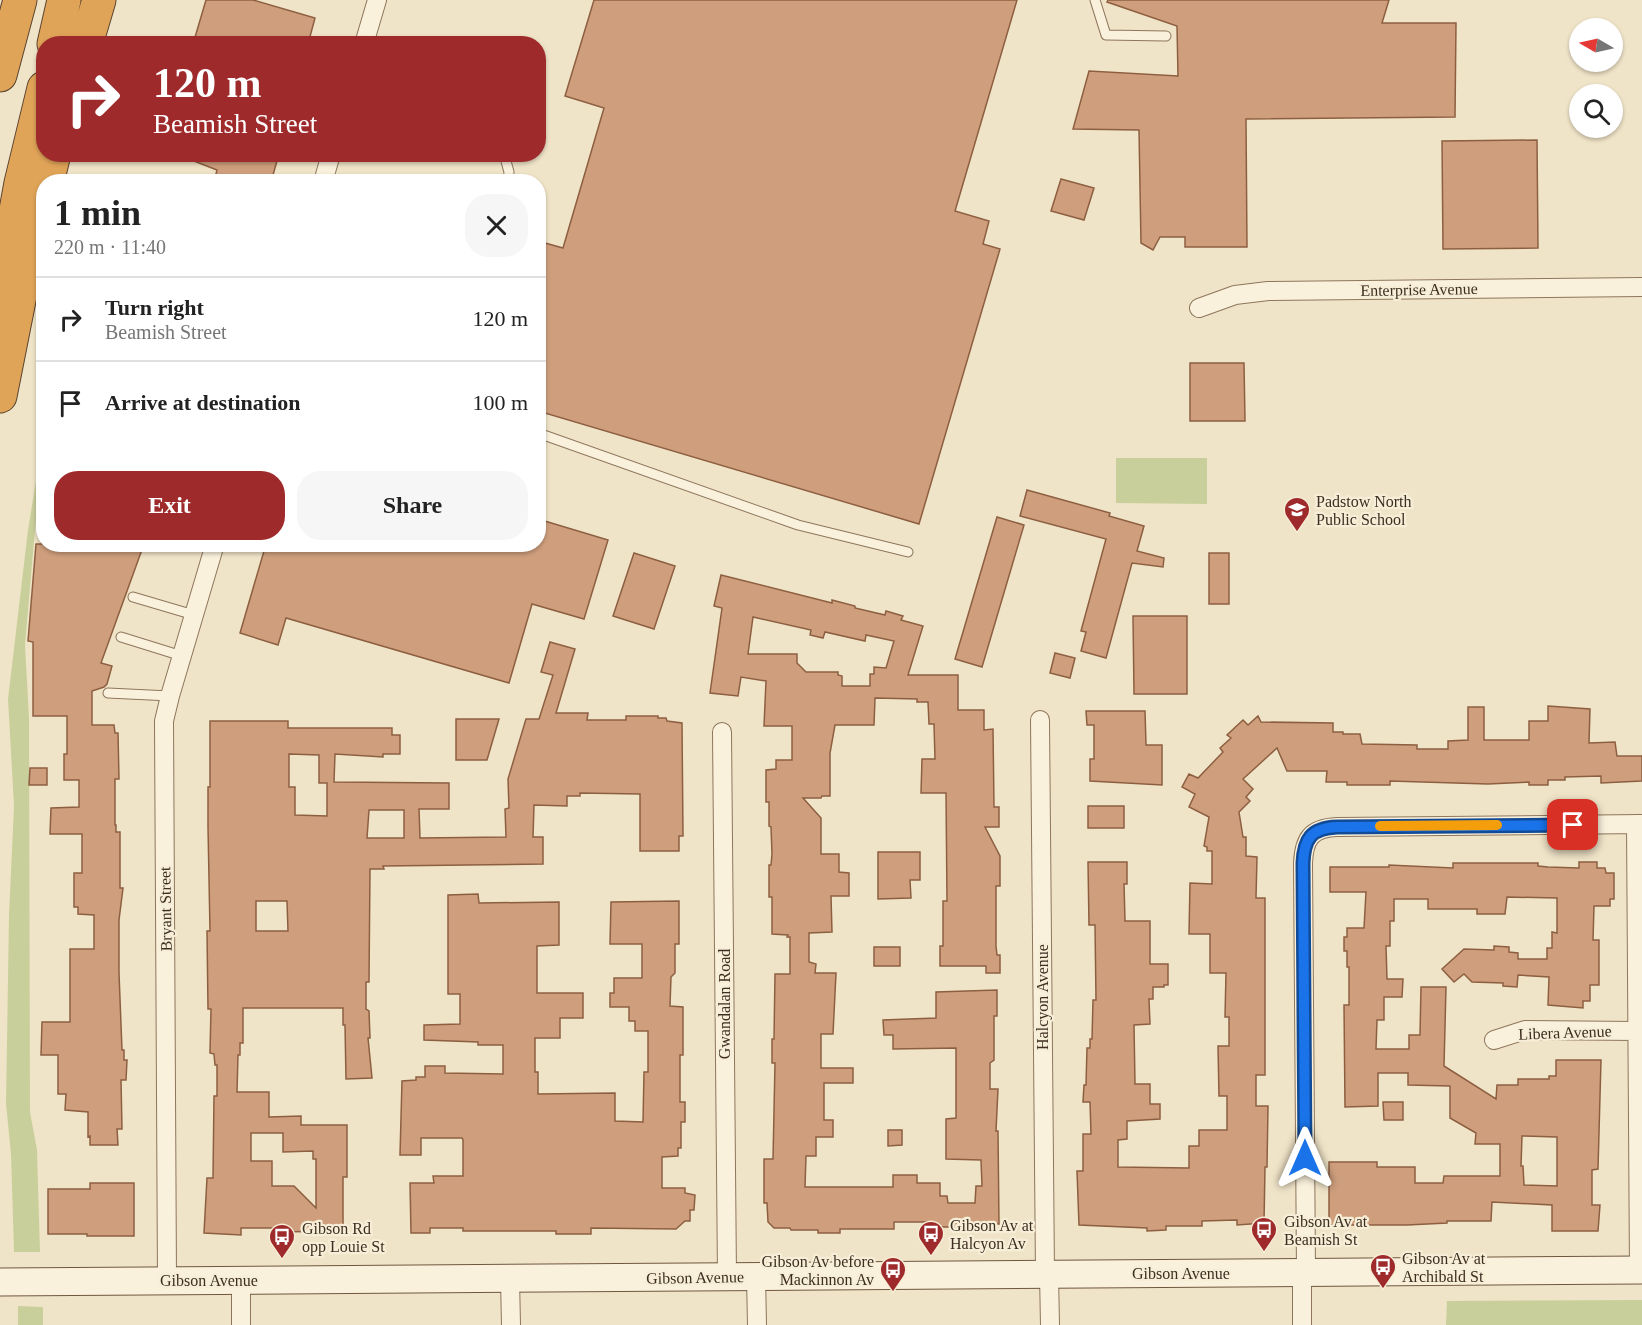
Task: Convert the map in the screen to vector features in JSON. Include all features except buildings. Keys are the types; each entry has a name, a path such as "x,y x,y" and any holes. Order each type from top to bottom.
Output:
{"highway":[{"path":"0,75 20,0"},
{"path":"56,36 64,0"},
{"path":"88,36 99,0"},
{"path":"0,297 21,183 36,120"},
{"path":"0,396 36,227"}],"main road":[{"name":"Gibson Avenue","path":"0,1281 1641,1270"}],"street":[{"path":"366,36 377,0"},
{"name":"Enterprise Avenue","path":"1199,308 1235,295 1268,291 1642,287"},
{"name":"Bryant Street","path":"167,1280 164,733 166,710 213,552"},
{"name":"Halcyon Avenue","path":"1040,720 1047,1274 1050,1325"},
{"name":"Gwandalan Road","path":"722,732 727,1277"},
{"path":"1302,1325 1304,1273 1303,851 1312,834 1327,827 1639,824 1638,1031 1641,1270"},
{"name":"Libera Avenue","path":"1494,1040 1525,1030 1638,1031"},
{"path":"756,1276 757,1325"},
{"path":"510,1279 511,1325"},
{"path":"241,1280 241,1325"}],"lane":[{"path":"1095,0 1106,35 1166,36"},
{"path":"546,436 798,525 908,552"},
{"path":"133,597 194,615"},
{"path":"121,638 182,656"},
{"path":"108,693 170,696"}],"green space":[{"path":"1116,458 1207,458 1207,504 1116,503"},
{"path":"36,481 36,518 25,645 29,718 30,1112 37,1150 40,1252 14,1252 11,1154 6,1104 9,915 14,806 8,699"},
{"path":"1642,1300 1642,1325 1446,1325 1447,1301"},
{"path":"18,1306 43,1307 43,1325 18,1325"}],"slow traffic":[{"path":"1380,826 1497,825"}],"place":[{"name":"Padstow North Public School","path":"1297,533"},
{"name":"Gibson Av at Beamish St","path":"1264,1253"},
{"name":"Gibson Av at Halcyon Av","path":"931,1257"},
{"name":"Gibson Rd opp Louie St","path":"282,1260"},
{"name":"Gibson Av at Archibald St","path":"1383,1290"},
{"name":"Gibson Av before Mackinnon Av","path":"893,1293"}],"route":[{"path":"1305,1158 1303,851 1312,834 1327,827 1573,825"}]}
